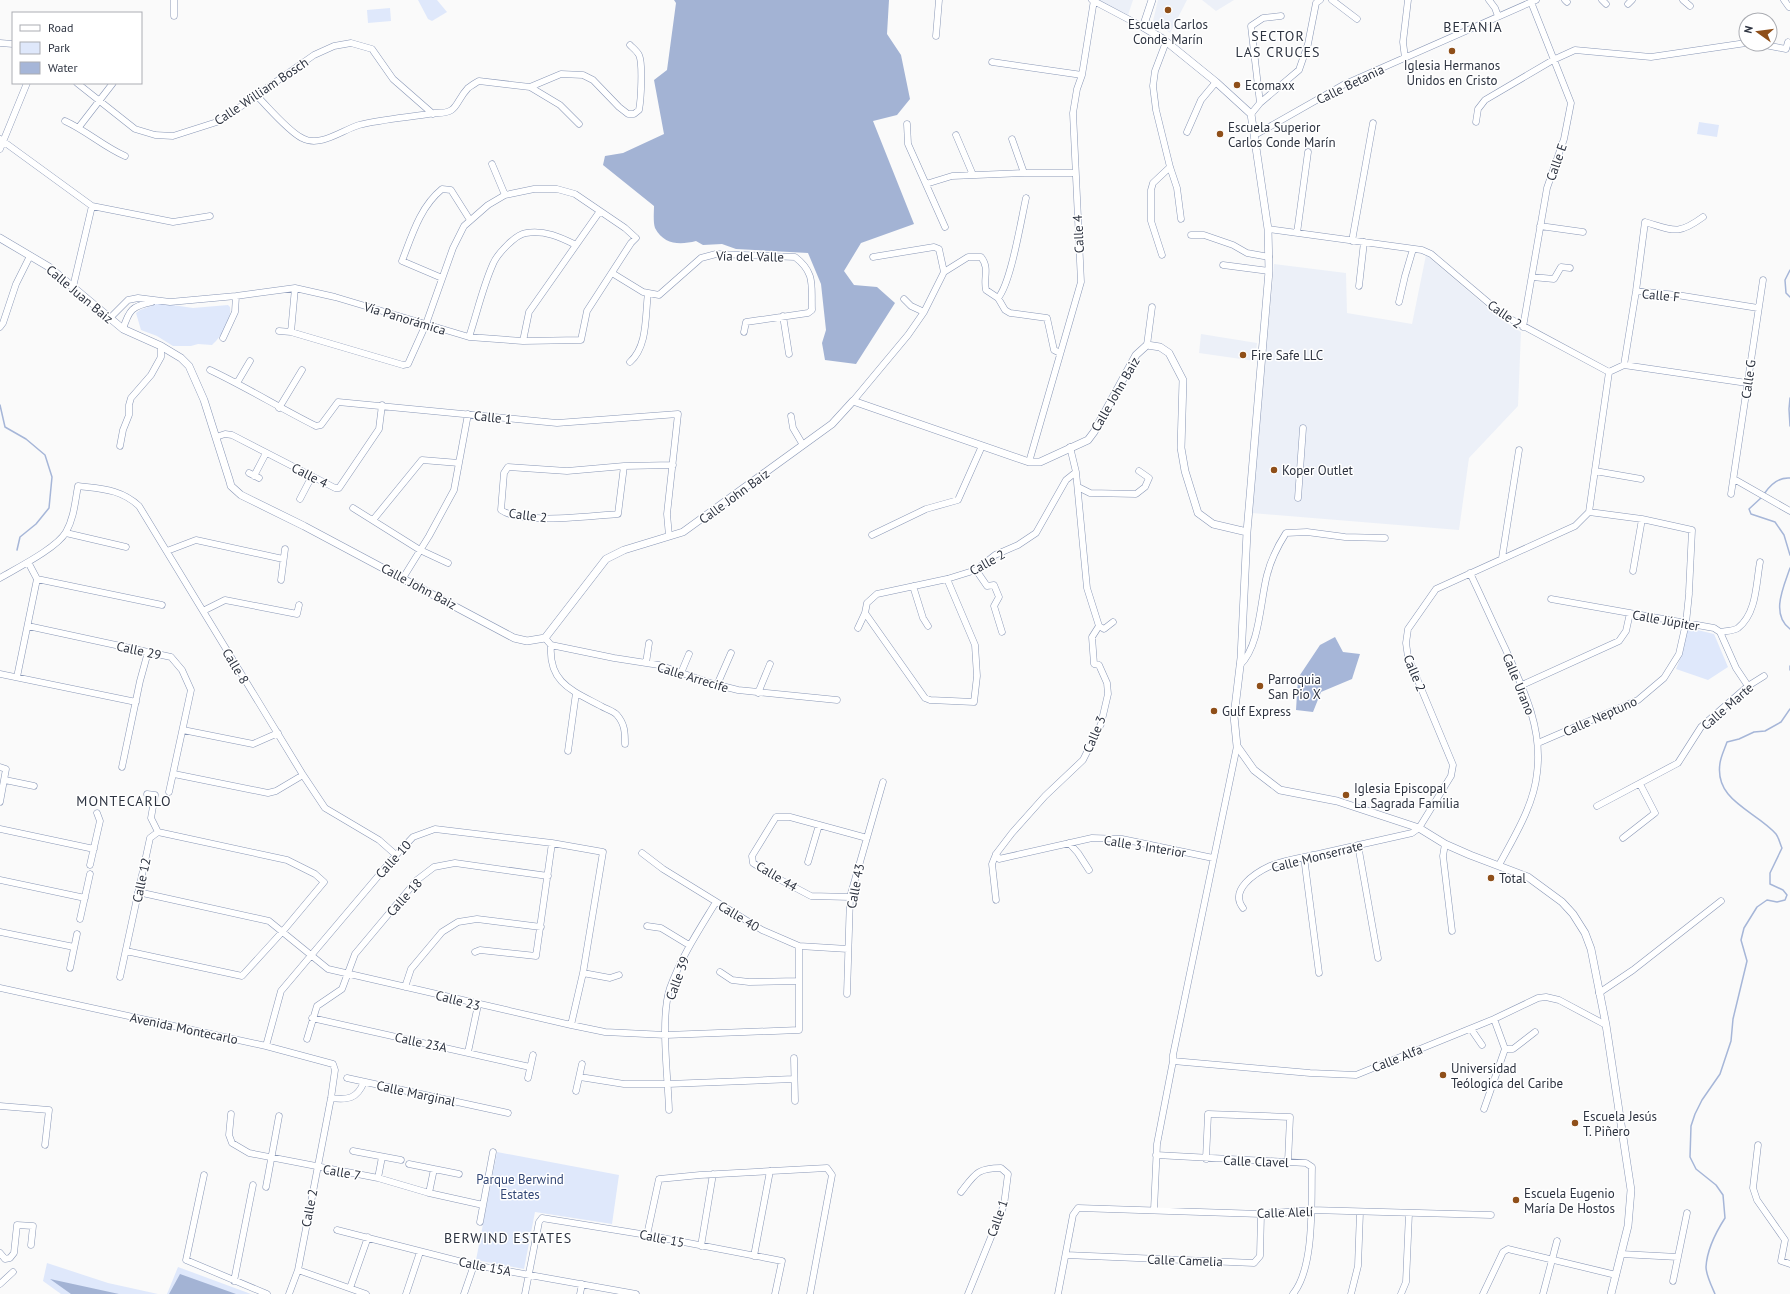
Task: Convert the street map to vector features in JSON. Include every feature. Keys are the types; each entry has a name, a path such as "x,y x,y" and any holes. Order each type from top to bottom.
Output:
{"street":[{"path":"174,0 174,16"},
{"path":"936,36 939,0"},
{"path":"1093,0 1143,27 1166,42 1216,82 1251,114 1268,229 1269,271 1247,532 1240,665 1234,716 1237,746 1173,1055 1156,1155 1154,1210"},
{"name":"Calle 4","path":"1029,462 1081,282 1073,113 1077,89 1082,75 1093,0"},
{"path":"1143,27 1152,0"},
{"path":"1251,114 1260,103 1299,70 1308,44 1316,3 1320,0"},
{"path":"1332,0 1357,19"},
{"path":"1405,58 1403,42 1408,0"},
{"path":"1489,0 1498,16"},
{"path":"1683,0 1690,6"},
{"path":"1784,0 1789,7"},
{"name":"Calle Betania","path":"1255,135 1343,85 1533,1"},
{"name":"Calle E","path":"1523,327 1547,188 1564,140 1571,103 1553,60 1533,1"},
{"path":"1260,103 1251,26 1263,18 1281,16"},
{"path":"1166,42 1155,71 1153,86 1156,110 1170,167 1178,188 1181,219"},
{"path":"1778,47 1786,49 1788,42"},
{"path":"0,43 12,44"},
{"name":"Calle William Bosch","path":"78,84 135,129 147,134 168,136 220,121 314,55 334,46 351,43 372,49 394,79 433,114"},
{"path":"1476,122 1478,109 1484,100 1553,60 1575,50 1651,57 1738,44"},
{"path":"530,87 560,74 583,75 593,80 619,108 628,114 634,114 640,110 641,70 639,56 630,45"},
{"path":"992,62 1082,75"},
{"path":"257,96 302,139 314,141 329,138 360,125 433,114 445,114 454,110 468,88 479,81 530,87 560,105 579,124"},
{"path":"1187,132 1201,100 1216,82"},
{"path":"0,149 2,140 27,84"},
{"path":"79,127 112,84"},
{"path":"65,122 79,127 110,150 125,156"},
{"path":"1352,241 1373,123"},
{"path":"907,124 909,146 945,227"},
{"path":"956,135 974,176"},
{"path":"1012,139 1024,172"},
{"path":"2,140 92,206 174,222 210,216"},
{"path":"1296,234 1308,152"},
{"path":"492,164 504,195"},
{"path":"1162,255 1151,221 1151,190 1153,183 1170,167"},
{"path":"926,184 952,176 974,176 1024,172 1075,173"},
{"path":"442,278 402,261 415,225 429,204 442,189 451,190 470,220"},
{"path":"279,331 291,332 403,365 408,364 426,324 452,248 464,226 504,195 534,189 557,189 575,194 636,238 631,243 612,273 643,292 648,293 643,341 635,357 630,362"},
{"path":"998,298 1002,294 1010,270 1026,198"},
{"path":"73,287 92,206"},
{"path":"523,341 529,312 600,211"},
{"path":"1636,291 1644,222 1670,229 1684,229 1703,217"},
{"path":"1540,226 1583,232"},
{"name":"Calle 2","path":"1268,229 1414,249 1431,254 1503,315 1609,372"},
{"path":"469,337 493,263 510,242 525,233 544,233 558,236 576,245"},
{"path":"1191,235 1204,235 1227,242 1247,253 1269,256"},
{"name":"Calle Juan Baiz","path":"0,238 49,266 110,318 161,346"},
{"path":"1359,286 1364,242"},
{"path":"873,257 934,247 939,249 944,272"},
{"path":"1399,302 1405,276 1414,249"},
{"name":"Vía del Valle","path":"648,293 659,295 701,258 716,254 794,257 805,265 810,273 812,310 808,313 746,322 744,332"},
{"path":"0,327 16,284 30,256"},
{"path":"1029,462 853,400 908,335 924,312 944,272 968,257 981,257 984,261 987,270 984,284 986,290 998,298 1005,310 1010,313 1047,318 1054,350 1060,353"},
{"path":"1222,265 1269,271"},
{"path":"1532,277 1554,278 1561,268 1570,268"},
{"name":"Vía Panorámica","path":"125,301 138,298 170,302 236,296 295,288 335,297 469,337 523,341 581,340 587,311 612,273"},
{"name":"Calle G","path":"1731,494 1763,280"},
{"path":"291,332 295,288"},
{"name":"Calle F","path":"1624,365 1636,291 1677,295 1758,308"},
{"path":"223,338 235,312 236,296"},
{"path":"904,299 911,306 924,312"},
{"path":"110,318 125,301 129,305 130,312 124,326"},
{"name":"Vía Panorámica","path":"130,312 136,305 156,301"},
{"name":"Vía Panorámica","path":"124,326 139,309 156,301"},
{"path":"1147,345 1152,307"},
{"path":"783,316 789,354"},
{"name":"Calle John Baiz","path":"1029,462 1040,462 1088,440 1094,432 1136,355 1147,345 1160,347 1169,352 1183,380 1181,448 1185,471 1198,513 1213,524 1247,532"},
{"path":"120,446 123,430 129,416 129,405 131,398 151,375 161,357 161,346"},
{"name":"Calle John Baiz","path":"161,346 181,358 189,366 216,437 230,482 241,495 304,526 514,638 527,641 545,638 606,559 624,550 683,532 709,515 832,424 853,400"},
{"path":"237,383 250,361"},
{"path":"1633,571 1642,519 1589,512 1609,372 1624,365 1747,383"},
{"name":"Calle 1","path":"210,370 237,383 279,408 316,426 321,425 338,402 557,423 678,414 667,514 670,536"},
{"path":"279,408 302,370"},
{"name":"Calle 4","path":"216,437 225,434 232,435 335,488 339,488 379,429 382,406"},
{"path":"402,578 420,550 454,490 468,414"},
{"path":"792,416 793,428 803,445"},
{"path":"1298,498 1303,428"},
{"path":"872,535 926,509 958,500 982,446"},
{"path":"1070,447 1078,487 1087,588 1099,626 1104,629 1113,622"},
{"path":"1502,558 1519,450"},
{"path":"254,476 266,453"},
{"path":"373,520 422,460 459,464"},
{"name":"Calle 2","path":"624,466 618,514 546,518 507,515 501,510 504,473 508,467 567,471 624,466 673,465"},
{"path":"1078,487 1090,493 1136,494 1145,487 1149,478 1139,471"},
{"path":"1595,471 1641,479"},
{"name":"Calle 2","path":"858,628 865,613 867,603 877,594 947,579 976,570 995,555 1018,545 1036,533 1066,480 1076,472"},
{"path":"301,499 312,476"},
{"path":"1734,479 1790,511"},
{"name":"Calle 8","path":"66,533 73,514 78,486 113,491 130,498 140,506 303,776 325,808 379,840 396,855"},
{"path":"353,508 420,550 448,564"},
{"name":"Calle 2","path":"1418,828 1451,776 1453,765 1408,657 1406,643 1408,629 1436,589 1575,526 1589,512"},
{"name":"Calle Neptuno","path":"1538,743 1644,696 1664,678 1679,654 1686,623 1692,530 1642,519"},
{"path":"1240,665 1247,658 1256,630 1267,576 1275,550 1286,533 1307,532 1345,538 1385,538"},
{"path":"0,578 28,562 53,545 66,533 126,546"},
{"path":"167,551 196,540 284,559"},
{"path":"281,580 285,548"},
{"path":"17,677 37,579 28,562"},
{"path":"1748,686 1736,668 1720,632 1738,628 1748,616 1753,602 1760,562"},
{"path":"976,570 987,586 994,586 999,597 994,606 1002,632"},
{"name":"Calle Urano","path":"1470,574 1522,685 1533,713 1538,743 1538,773 1532,796 1499,866"},
{"path":"37,579 162,605"},
{"path":"865,613 925,698 930,700 974,702 977,676 975,645 947,579"},
{"path":"913,586 923,618 928,626"},
{"name":"Calle Júpiter","path":"1551,599 1714,628 1720,632"},
{"path":"203,611 225,600 297,614 299,605"},
{"path":"1522,685 1619,641 1626,631 1630,613"},
{"name":"Calle 29","path":"28,626 172,657 182,670 191,690 169,792"},
{"name":"Calle 3","path":"996,854 1040,801 1083,760 1101,724 1108,694 1107,683 1099,665 1094,664 1092,651 1092,637 1099,626"},
{"path":"545,638 551,645 550,651 556,675 564,686 617,714 624,728 625,744"},
{"path":"646,663 648,643"},
{"name":"Calle Arrecife","path":"551,645 659,665 717,685 758,694 837,700"},
{"path":"122,767 148,652"},
{"path":"717,685 731,653"},
{"path":"680,673 688,654"},
{"path":"758,694 770,664"},
{"path":"0,674 136,702"},
{"name":"Calle Marte","path":"1597,806 1678,763 1701,727 1748,686 1764,676"},
{"path":"568,751 576,693"},
{"path":"183,730 254,744 278,733"},
{"path":"1237,746 1254,770 1280,790 1337,801 1418,828 1445,844 1528,877 1562,902 1573,914 1585,934 1591,949 1606,1025 1631,1190 1628,1226 1611,1294"},
{"path":"0,767 6,769 0,802"},
{"path":"174,774 268,793 276,792 303,776"},
{"path":"5,780 34,786"},
{"name":"Calle 43","path":"847,994 850,897 883,782"},
{"path":"1623,838 1655,813 1640,784"},
{"path":"126,951 242,976 283,931 324,882 315,874 287,860 158,832 151,818 155,796 147,794"},
{"path":"90,865 100,821 97,813"},
{"name":"Calle 44","path":"850,897 811,896 775,877 753,863 752,856 776,817 790,817 867,838"},
{"path":"808,862 819,825"},
{"name":"Calle Monserrate","path":"1243,908 1239,903 1239,895 1248,879 1271,866 1304,857 1412,833 1418,828"},
{"path":"0,829 94,849"},
{"name":"Calle 10","path":"266,1046 281,991 311,954 413,837 435,829 552,843 603,852 583,973"},
{"name":"Calle 12","path":"120,978 150,838 158,832"},
{"name":"Calle 3 Interior","path":"996,854 999,859 1092,838 1122,839 1213,858"},
{"path":"475,952 480,950 536,956 552,843"},
{"path":"1069,843 1078,853 1089,870"},
{"path":"1445,844 1443,856 1452,931"},
{"path":"1358,845 1378,958"},
{"name":"Calle 40","path":"642,853 663,869 762,930 799,946 848,950"},
{"path":"996,854 992,864 996,900"},
{"path":"1304,857 1319,973"},
{"name":"Calle 18","path":"312,1018 317,1006 342,989 354,954 417,880 434,867 455,864 548,876"},
{"path":"80,919 90,874"},
{"path":"0,880 85,898"},
{"name":"Calle 23","path":"138,892 270,921 328,969 605,1032 666,1035 798,1030 798,981"},
{"path":"1599,993 1633,970 1721,901"},
{"name":"Calle 39","path":"669,1110 666,1010 670,989 689,945 716,902"},
{"path":"405,987 410,969 442,932 458,922 477,919 541,927"},
{"path":"647,926 661,928 689,945"},
{"path":"0,932 74,948"},
{"path":"70,968 77,934"},
{"path":"720,972 732,980 749,982 798,981 799,946"},
{"path":"572,1025 583,973 610,978 619,975"},
{"name":"Avenida Montecarlo","path":"0,988 266,1046 333,1064 335,1070 331,1098"},
{"name":"Calle Alfa","path":"1173,1062 1310,1073 1356,1075 1471,1029 1538,998 1546,997 1559,1000 1606,1025"},
{"path":"468,1052 478,1004"},
{"path":"308,1039 312,1018"},
{"name":"Calle 23A","path":"312,1018 530,1067"},
{"path":"1484,1109 1504,1049 1494,1019"},
{"path":"1471,1029 1482,1045"},
{"path":"1504,1049 1513,1049 1535,1032"},
{"path":"528,1078 533,1055"},
{"path":"794,1058 795,1101"},
{"path":"576,1091 582,1064"},
{"path":"580,1077 624,1084 668,1084 794,1079"},
{"path":"347,1078 364,1082"},
{"name":"Calle Marginal","path":"331,1098 343,1099 354,1097 360,1091 364,1082 508,1113"},
{"name":"Calle 2","path":"289,1294 298,1270 331,1098"},
{"path":"0,1106 49,1110 45,1145"},
{"name":"Calle 7","path":"231,1114 229,1135 232,1144 249,1153 378,1178 429,1193 483,1205"},
{"path":"1206,1158 1208,1114 1232,1114 1290,1117 1288,1162"},
{"path":"266,1187 279,1116"},
{"path":"1758,1145 1753,1188 1757,1200 1785,1240 1781,1261 1790,1264"},
{"path":"353,1151 401,1160"},
{"path":"480,1222 493,1152"},
{"name":"Calle Clavel","path":"1156,1155 1306,1163 1312,1167 1311,1210"},
{"path":"378,1178 382,1157"},
{"path":"409,1164 459,1174"},
{"path":"647,1235 659,1178 827,1168 832,1175 810,1294"},
{"name":"Calle 1","path":"961,1192 973,1176 985,1168 1001,1168 1008,1174 1004,1205 968,1294"},
{"path":"429,1193 434,1170"},
{"path":"754,1256 770,1171"},
{"path":"701,1246 713,1174"},
{"path":"204,1175 186,1260 267,1294"},
{"path":"234,1281 253,1185"},
{"name":"Calle Alelí","path":"1066,1255 1073,1215 1078,1208 1261,1214 1311,1210 1491,1215"},
{"path":"1293,1294 1300,1280 1308,1257 1311,1210"},
{"path":"1351,1294 1358,1266 1360,1212"},
{"path":"1401,1294 1406,1282 1409,1213"},
{"path":"1673,1281 1687,1213"},
{"name":"Calle Camelia","path":"1066,1255 1254,1262 1260,1256 1261,1214"},
{"name":"Calle 15","path":"528,1274 539,1222 542,1218 647,1235 782,1261 776,1294"},
{"path":"0,1253 5,1259 10,1258 14,1253 17,1225 33,1226 31,1245"},
{"name":"Calle 15A","path":"337,1230 474,1265 636,1294"},
{"path":"350,1288 368,1237"},
{"path":"1543,1294 1557,1241"},
{"path":"1483,1294 1503,1252 1508,1249 1616,1275"},
{"path":"406,1294 420,1252"},
{"path":"1621,1254 1678,1256"},
{"path":"1058,1294 1066,1255"},
{"path":"464,1294 474,1265"},
{"path":"298,1270 366,1294"},
{"path":"0,1284 13,1272"},
{"path":"524,1294 528,1274"},
{"path":"580,1294 582,1284"}],"shaded area":[{"path":"674,0 889,0 887,34 901,55 910,99 897,115 873,121 914,224 861,243 844,271 854,285 877,287 895,303 856,364 825,360 822,343 826,330 821,284 808,253 736,249 722,244 703,245 696,241 678,243 668,241 659,234 655,228 654,206 603,165 605,156 623,153 664,134 654,80 667,70 676,3"},
{"path":"1099,0 1133,0 1128,15"},
{"name":"Escuela Carlos Conde Marín","path":"1158,0 1187,0 1170,33 1153,21"},
{"name":"Escuela Carlos Conde Marín","path":"1202,0 1234,0 1216,11"},
{"path":"1426,255 1501,319 1521,332 1518,406 1469,458 1459,530 1252,513 1274,264 1346,273 1347,313 1412,324"},
{"name":"Fire Safe LLC","path":"1201,334 1257,343 1255,361 1199,353"},
{"path":"180,1274 236,1294 169,1294"},
{"path":"50,1279 119,1294 71,1294"}],"green space":[{"path":"418,0 437,0 447,12 432,21 428,19"},
{"path":"390,8 391,21 368,23 367,10"},
{"path":"1699,122 1719,125 1717,137 1697,134"},
{"path":"159,303 193,308 228,305 230,307 230,312 228,323 219,338 212,345 198,344 191,346 173,346 157,336 141,330 136,313"},
{"path":"1689,628 1714,634 1728,667 1708,680 1676,669 1680,659 1686,630"},
{"name":"Parque Berwind Estates","path":"497,1152 619,1175 612,1224 535,1212 524,1269 476,1260"},
{"path":"47,1263 108,1283 158,1294 61,1294 43,1281"},
{"path":"178,1267 251,1294 167,1294"}],"water":[{"path":"1335,637 1343,652 1360,654 1352,679 1321,692 1313,712 1296,710 1298,678 1320,645"}],"waterway":[{"path":"1790,270 1785,280 1786,293 1790,297"},
{"path":"1790,398 1790,426"},
{"path":"0,405 5,427 26,439 45,455 52,477 49,508 36,524 20,537 17,550"},
{"path":"1764,494 1778,480 1790,478"},
{"path":"1762,497 1749,509 1751,514 1775,522 1784,535 1790,555"},
{"path":"1790,568 1780,600 1781,616 1784,623 1790,629"},
{"path":"1715,1294 1708,1277 1706,1267 1712,1241 1725,1218 1723,1195 1716,1185 1696,1169 1690,1157 1691,1126 1702,1100 1720,1074 1731,1041 1733,1019 1747,961 1741,940 1744,928 1757,907 1767,900 1777,902 1785,900 1787,895 1783,890 1770,884 1770,873 1782,848 1778,837 1768,826 1738,804 1730,796 1723,787 1720,776 1720,763 1727,742 1739,739 1754,732 1765,731 1781,722 1790,709"}],"place":[{"name":"Escuela Carlos Conde Marín","path":"1168,10"},
{"name":"Iglesia Hermanos Unidos en Cristo","path":"1452,51"},
{"name":"Ecomaxx","path":"1237,85"},
{"name":"Escuela Superior Carlos Conde Marín","path":"1220,134"},
{"name":"Fire Safe LLC","path":"1243,355"},
{"name":"Koper Outlet","path":"1274,470"},
{"name":"Parroquia San Pio X","path":"1260,686"},
{"name":"Gulf Express","path":"1214,711"},
{"name":"Iglesia Episcopal La Sagrada Familia","path":"1346,795"},
{"name":"Total","path":"1491,878"},
{"name":"Universidad Teólogica del Caribe","path":"1443,1075"},
{"name":"Escuela Jesús T. Piñero","path":"1575,1123"},
{"name":"Escuela Eugenio María De Hostos","path":"1516,1200"}],"district":[{"name":"BETANIA","path":"1473,27"},
{"name":"SECTOR LAS CRUCES","path":"1278,44"},
{"name":"MONTECARLO","path":"124,801"},
{"name":"BERWIND ESTATES","path":"508,1238"}]}
